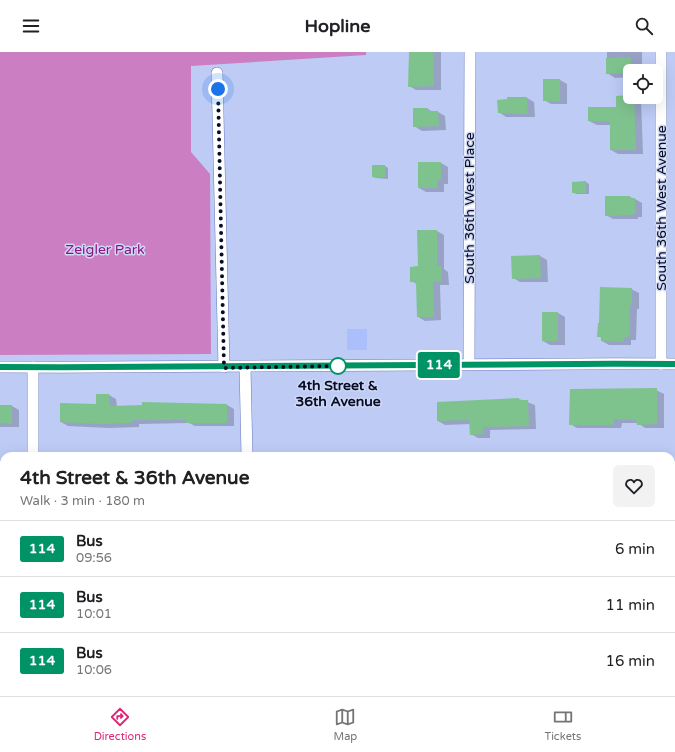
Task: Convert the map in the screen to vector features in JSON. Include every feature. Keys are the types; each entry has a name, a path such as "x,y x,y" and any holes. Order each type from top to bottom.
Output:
{"street":[{"name":"South 36th West Place","path":"469,364 470,52"},
{"name":"South 36th West Avenue","path":"661,52 661,364"},
{"path":"217,73 224,368"},
{"path":"0,367 224,368 469,364 675,364"},
{"path":"245,367 246,452"},
{"path":"33,368 33,452"}],"shaded area":[{"path":"347,329 367,329 367,350 347,350"}],"green space":[{"name":"Zeigler Park","path":"0,52 366,52 366,55 191,66 191,152 210,174 211,354 0,355"}],"building":[{"path":"409,52 433,52 434,86 408,87"},
{"path":"631,57 631,64 623,64 623,73 606,74 606,58"},
{"path":"543,79 560,79 560,101 543,101"},
{"path":"616,96 623,96 623,104 634,104 636,150 610,150 610,121 588,121 588,107 616,107"},
{"path":"507,97 527,97 528,114 498,113 497,100 507,99"},
{"path":"413,108 428,108 428,111 438,111 439,126 413,127"},
{"path":"418,162 441,162 441,180 437,180 437,188 418,188"},
{"path":"372,165 385,165 385,177 372,177"},
{"path":"586,181 586,193 572,193 572,182"},
{"path":"605,196 630,196 630,198 635,198 635,214 605,216"},
{"path":"417,230 437,230 437,266 441,266 442,282 433,282 434,317 417,317 416,282 410,282 410,267 418,266"},
{"path":"540,255 541,278 512,279 511,256"},
{"path":"600,287 632,288 629,337 624,337 624,342 601,341 601,337 597,337"},
{"path":"542,312 558,312 558,341 542,341"},
{"path":"657,388 657,424 637,425 636,420 614,419 614,425 569,425 570,389"},
{"path":"96,394 109,394 110,406 142,405 142,402 227,404 227,423 186,423 186,420 132,420 132,423 101,424 60,422 60,403 96,404"},
{"path":"519,398 519,400 528,400 529,426 483,427 483,434 470,435 469,420 437,421 437,402"},
{"path":"0,405 12,405 12,424 0,423"}],"bus line":[{"name":"114","path":"0,367 224,368 469,364 675,364"}],"place":[{"name":"4th Street & 36th Avenue","path":"338,366"}],"route":[{"path":"218,89 224,368 338,366"}]}
